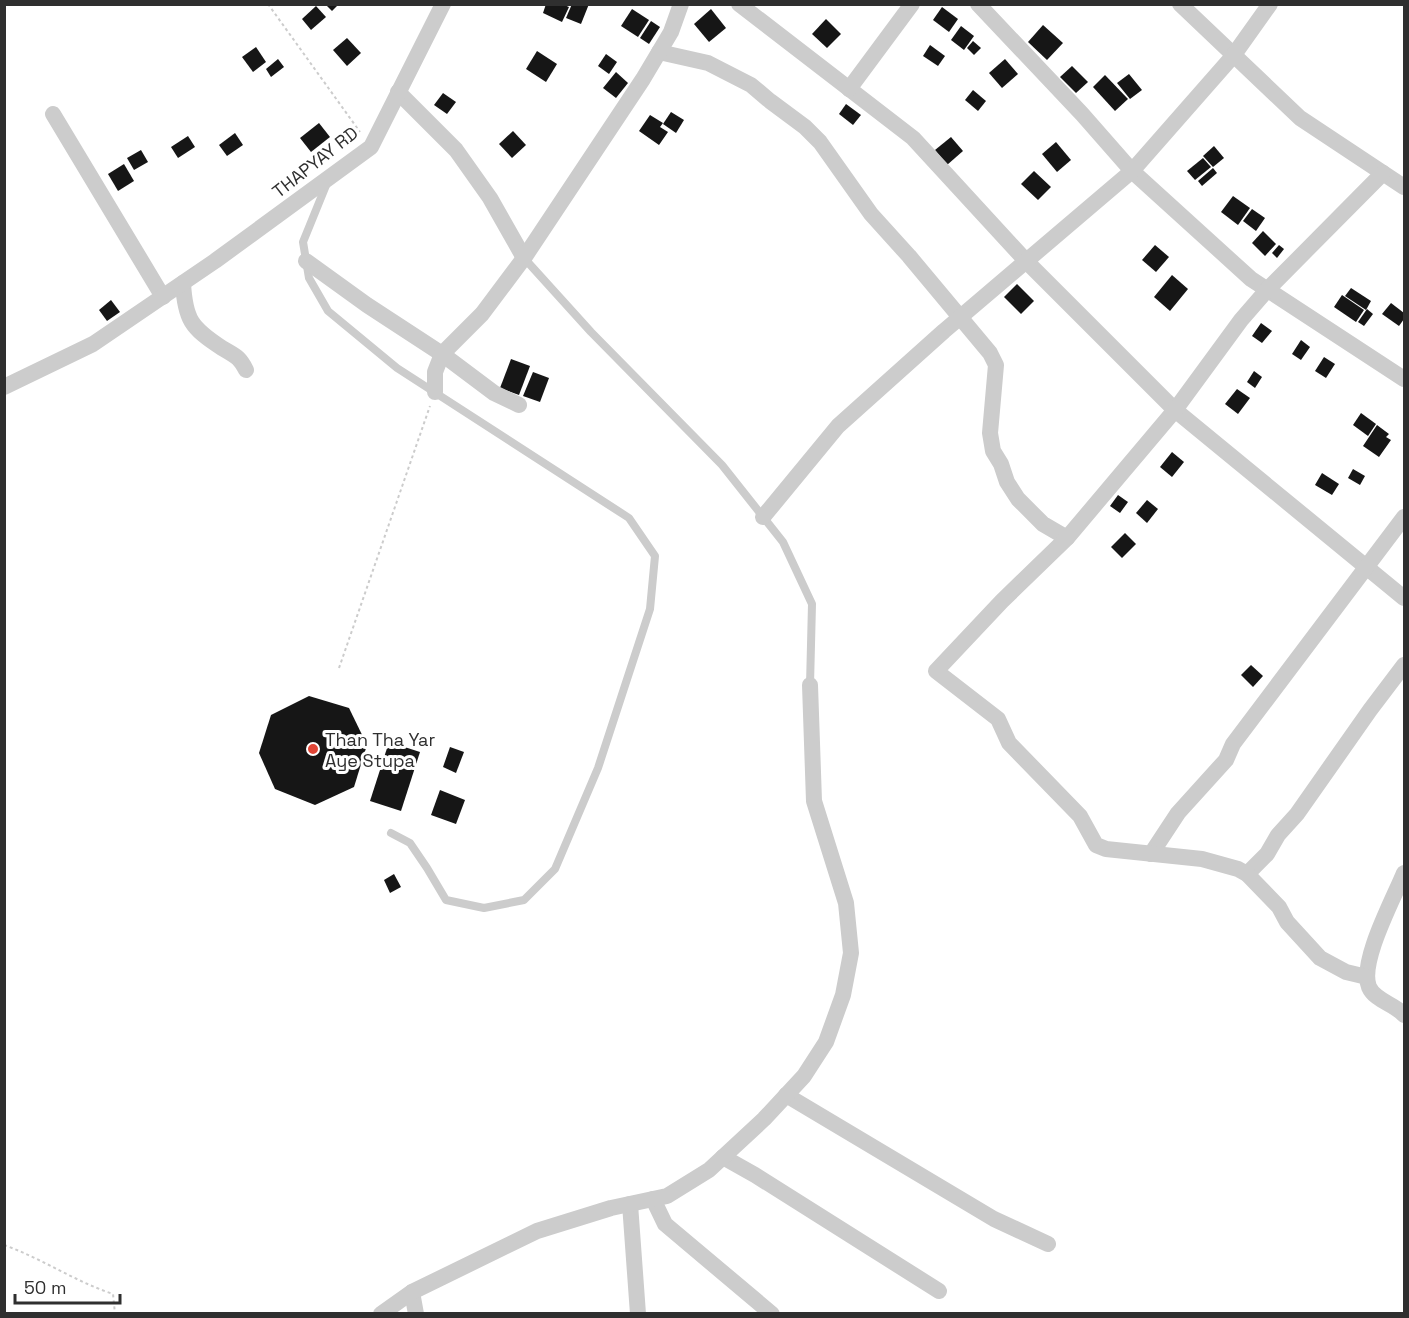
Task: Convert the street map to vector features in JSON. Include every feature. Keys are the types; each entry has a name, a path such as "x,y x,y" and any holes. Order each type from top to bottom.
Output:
{"street":[{"name":"THAPYAY RD","path":"4,387 93,344 215,261 371,147 443,4"},
{"path":"435,392 435,372 442,354 482,314 524,258 643,79 671,32 681,4"},
{"path":"740,4 913,138 1027,262 1175,410 1404,598"},
{"path":"849,89 912,4"},
{"path":"978,4 1082,114 1132,171 1251,279 1404,379"},
{"path":"1180,4 1300,118 1404,187"},
{"path":"763,517 838,426 1132,171 1233,56 1270,4"},
{"path":"659,52 708,63 752,85 805,127 820,142 871,214 990,353 996,365 990,433 993,451 1001,464 1007,482 1018,499 1043,524 1066,538"},
{"path":"398,92 456,150 490,198 524,258"},
{"path":"53,114 163,297"},
{"path":"1367,977 1346,972 1320,958 1287,922 1279,907 1247,874 1238,868 1203,859 1106,849 1096,845 1080,816 1009,743 998,719 936,671 1066,538 1175,410 1241,320 1267,290 1383,173"},
{"path":"306,261 367,305 442,354 494,393 519,405"},
{"path":"183,283 185,308 198,331 240,358 246,370"},
{"path":"1151,854 1178,813 1226,760 1233,744 1404,517"},
{"path":"1247,874 1267,854 1278,835 1296,814 1404,665"},
{"path":"381,1314 412,1292 537,1231 611,1208 667,1196 709,1170 804,1076 826,1042 843,995 851,953 846,903 814,801 810,685"},
{"path":"1404,873 1373,945 1367,977 1369,987 1374,994 1400,1010 1404,1016"},
{"path":"786,1095 994,1219 1048,1244"},
{"path":"723,1157 939,1291"},
{"path":"653,1199 665,1224 772,1314"},
{"path":"630,1204 638,1314"},
{"path":"412,1292 416,1314"}],"lane":[{"path":"329,177 303,242 309,278 328,311 397,368 629,518 655,556 650,609 598,768 555,869 524,900 484,908 446,900 410,843 391,832"},
{"path":"524,258 591,332 722,465 783,542 812,604 810,685"}],"path":[{"path":"267,4 371,147"},
{"path":"339,668 435,392"},
{"path":"4,1245 47,1262 75,1280 113,1294 115,1314"}],"building":[{"path":"325,4 339,4 332,11"},
{"path":"546,4 562,4 569,7 562,22 543,13"},
{"path":"572,4 589,4 581,24 566,18"},
{"path":"316,6 326,17 311,30 302,19"},
{"path":"942,7 958,19 949,32 933,20"},
{"path":"632,9 649,20 638,37 621,26"},
{"path":"711,9 726,28 709,42 694,24"},
{"path":"826,19 841,34 827,48 812,34"},
{"path":"651,21 660,27 649,44 640,38"},
{"path":"1043,25 1063,43 1047,60 1028,42"},
{"path":"961,26 974,36 964,50 951,40"},
{"path":"347,38 361,53 347,66 333,50"},
{"path":"973,41 981,48 974,55 967,48"},
{"path":"930,45 945,56 938,66 923,56"},
{"path":"256,47 266,62 253,72 242,57"},
{"path":"537,51 557,64 546,82 526,69"},
{"path":"606,54 617,62 609,74 598,66"},
{"path":"278,59 284,67 271,77 266,69"},
{"path":"1005,59 1018,74 1002,88 989,73"},
{"path":"1072,66 1088,82 1076,93 1060,77"},
{"path":"616,72 628,83 616,98 603,88"},
{"path":"1129,74 1142,90 1130,99 1117,83"},
{"path":"1105,75 1128,99 1115,111 1093,87"},
{"path":"973,90 986,101 978,111 965,100"},
{"path":"443,93 456,102 447,114 434,105"},
{"path":"846,104 861,115 853,125 839,114"},
{"path":"671,112 684,120 676,133 663,124"},
{"path":"650,115 663,123 660,127 668,132 659,145 639,131"},
{"path":"319,123 330,137 311,152 300,138"},
{"path":"513,131 526,145 512,158 499,144"},
{"path":"235,133 243,145 227,156 219,145"},
{"path":"188,136 195,147 178,158 171,147"},
{"path":"951,137 963,151 947,165 935,150"},
{"path":"1056,142 1071,160 1057,172 1042,154"},
{"path":"1214,146 1224,158 1213,167 1203,156"},
{"path":"141,150 148,162 134,170 127,158"},
{"path":"1203,158 1211,167 1195,180 1187,171"},
{"path":"124,164 134,181 118,191 108,174"},
{"path":"1213,168 1217,173 1202,186 1198,181"},
{"path":"1034,171 1051,187 1038,200 1021,184"},
{"path":"1233,196 1250,208 1238,225 1221,212"},
{"path":"1252,209 1265,218 1256,231 1243,221"},
{"path":"1263,231 1276,244 1265,256 1252,243"},
{"path":"1155,245 1169,257 1156,272 1142,260"},
{"path":"1279,245 1284,249 1277,258 1272,253"},
{"path":"1172,275 1188,289 1170,311 1154,297"},
{"path":"1017,284 1034,301 1021,314 1004,297"},
{"path":"1351,288 1371,301 1366,310 1345,296"},
{"path":"1342,295 1364,310 1356,322 1334,307"},
{"path":"111,300 120,312 107,321 99,310"},
{"path":"1391,303 1404,313 1404,319 1399,326 1382,314"},
{"path":"1367,309 1373,314 1364,326 1358,322"},
{"path":"1261,323 1272,331 1262,343 1252,336"},
{"path":"1301,340 1310,347 1301,360 1292,354"},
{"path":"1324,357 1335,364 1326,378 1315,371"},
{"path":"511,359 530,366 519,395 500,388"},
{"path":"1254,371 1262,377 1255,388 1247,382"},
{"path":"533,372 549,378 540,402 523,396"},
{"path":"1237,389 1250,398 1238,414 1225,404"},
{"path":"1361,413 1376,424 1368,436 1353,425"},
{"path":"1377,425 1389,434 1386,437 1391,440 1379,457 1363,446"},
{"path":"1172,452 1184,462 1172,477 1160,467"},
{"path":"1353,469 1365,476 1360,485 1348,478"},
{"path":"1322,473 1339,484 1332,495 1315,485"},
{"path":"1118,495 1128,502 1120,513 1110,506"},
{"path":"1147,500 1158,509 1147,523 1136,513"},
{"path":"1125,533 1136,544 1122,558 1111,547"},
{"path":"1251,665 1263,676 1253,687 1241,675"},
{"name":"Than Tha Yar Aye Stupa","path":"309,696 349,708 367,745 354,787 315,805 275,789 259,753 271,715"},
{"path":"389,742 420,752 401,811 370,801"},
{"path":"450,747 464,752 456,773 443,767"},
{"path":"440,790 465,800 456,824 431,815"},
{"path":"394,874 401,887 390,893 384,880"}],"place":[{"name":"Than Tha Yar Aye Stupa","path":"313,749"}]}
